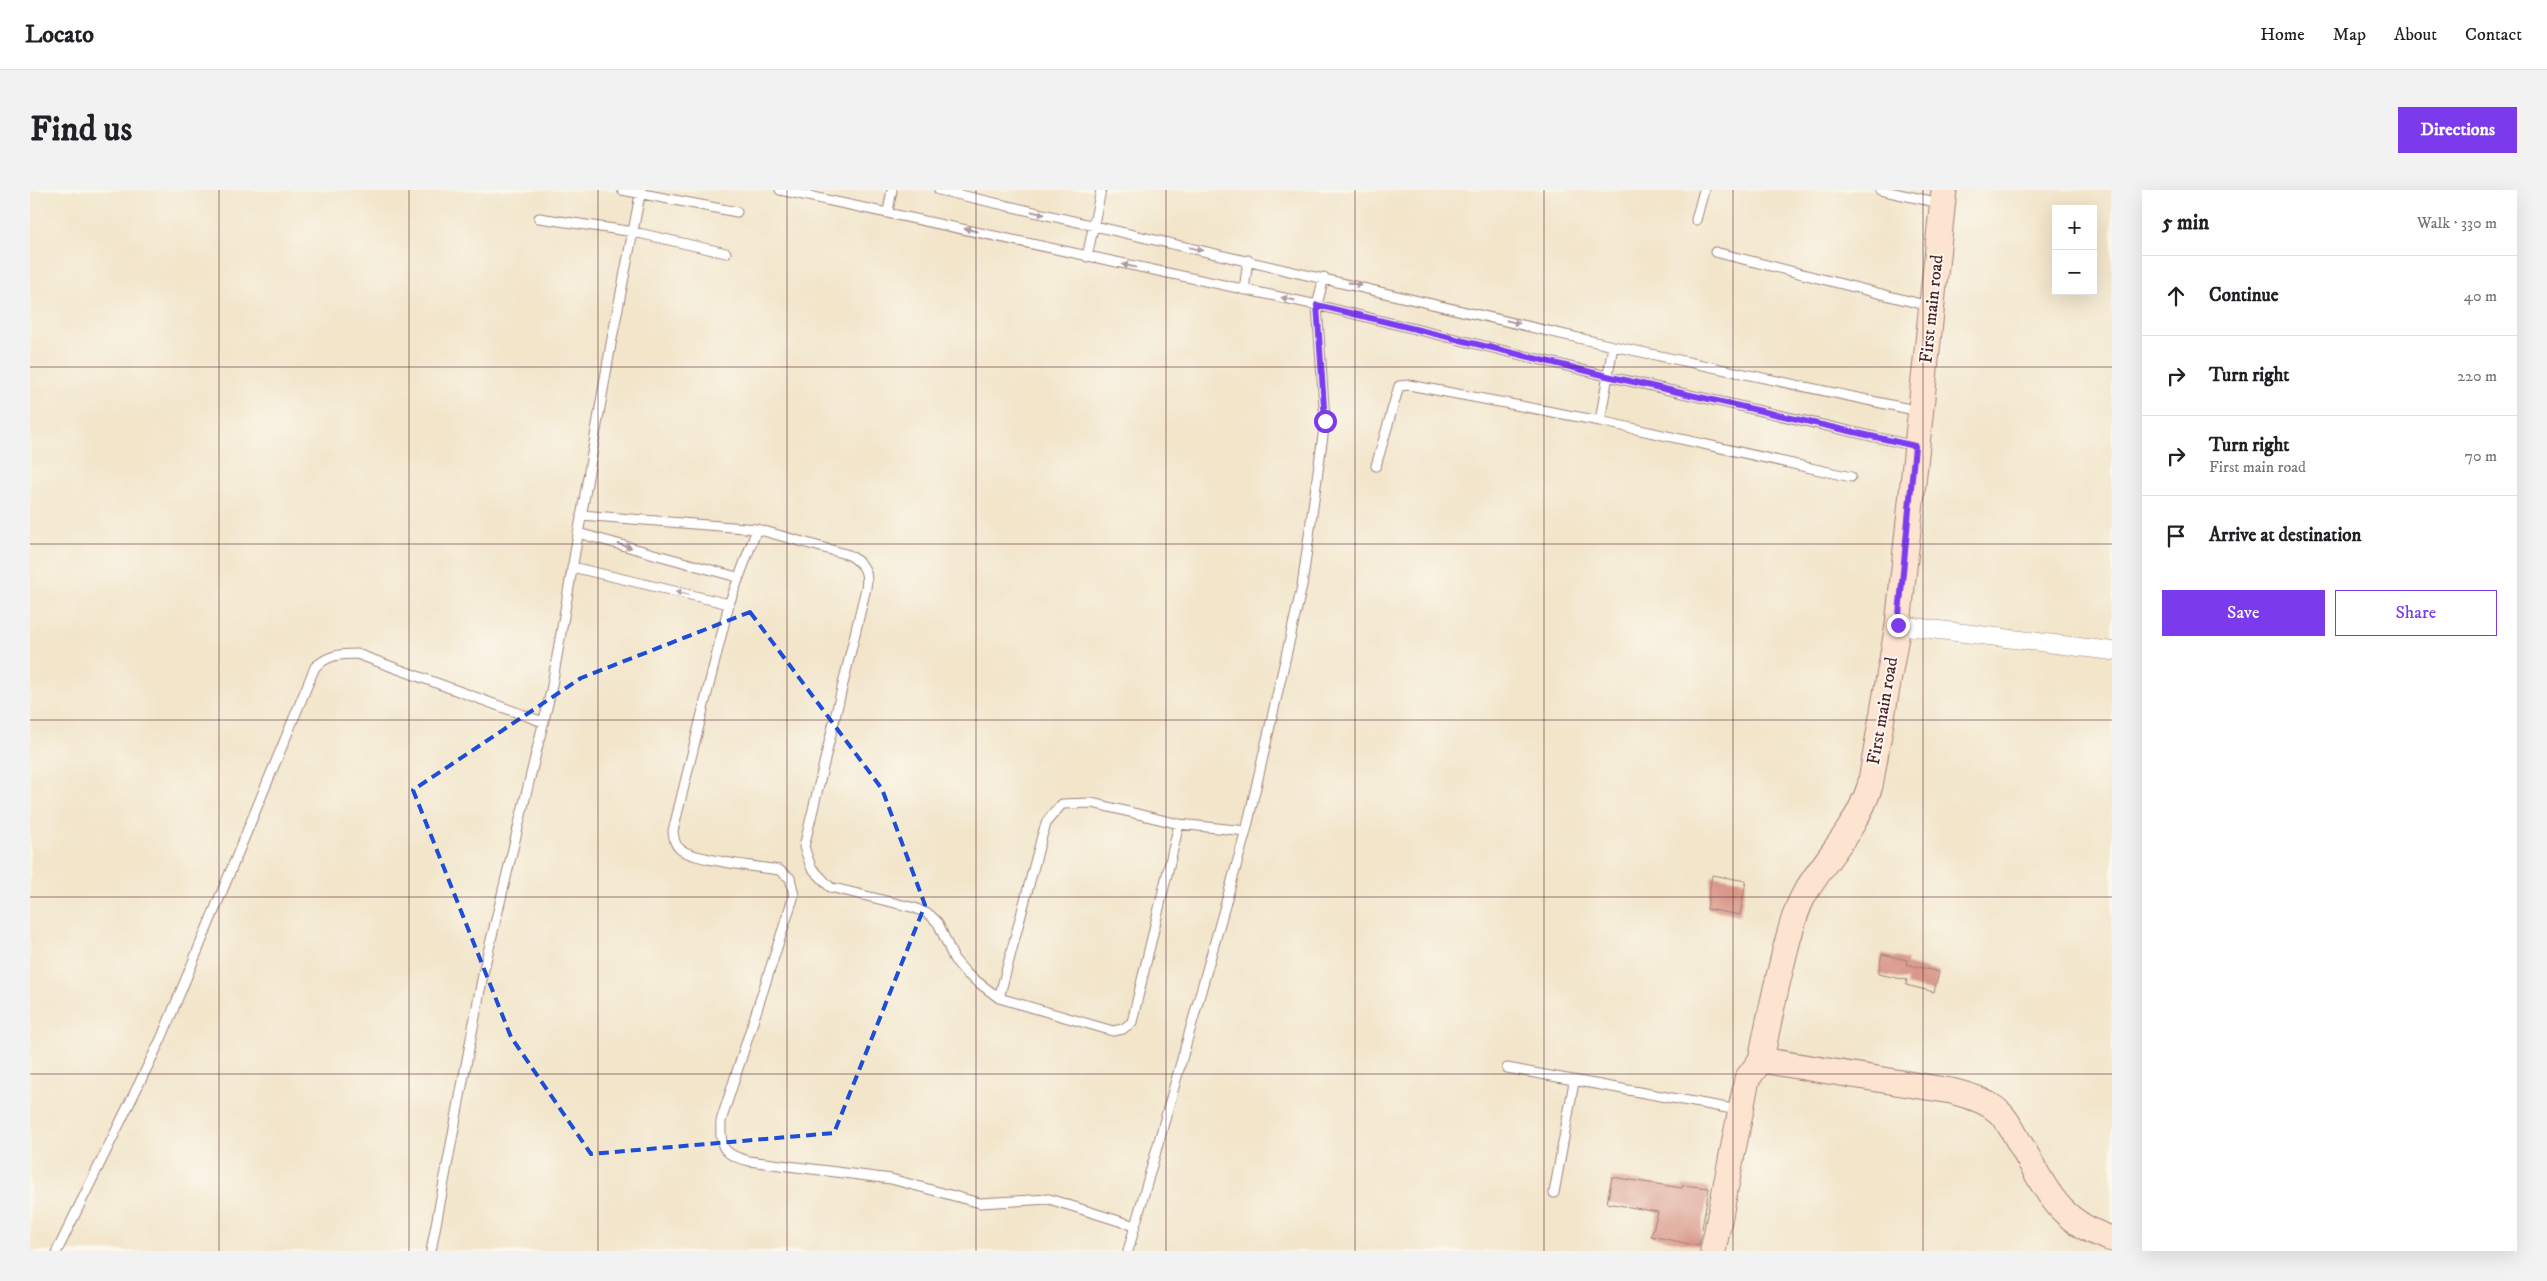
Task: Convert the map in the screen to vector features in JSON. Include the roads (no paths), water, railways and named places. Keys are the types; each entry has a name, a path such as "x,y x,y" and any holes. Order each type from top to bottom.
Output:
{"street":[{"name":"First main road","path":"1761,1060 1773,996 1793,921 1805,894 1850,831 1863,807 1870,786 1898,625 1915,446 1922,412 1944,197"},
{"path":"1898,625 2112,651"},
{"path":"1713,1251 1747,1080 1761,1060 1942,1089 1979,1098 2002,1115 2050,1196 2067,1216 2091,1232 2112,1239"}],"lane":[{"path":"622,190 641,192 737,212"},
{"path":"780,190 888,211 1087,257 1317,305 1607,376 1915,446"},
{"path":"888,211 892,190"},
{"path":"939,190 1324,277 1613,346 1922,412"},
{"path":"1087,257 1101,190"},
{"path":"1696,220 1704,190"},
{"path":"1880,190 1944,197"},
{"path":"431,1251 484,968 543,722 611,344 641,192"},
{"path":"539,218 634,232 726,253"},
{"path":"1715,252 1932,306"},
{"path":"1244,290 1248,260"},
{"path":"1128,1251 1246,831 1304,576 1325,421 1317,305 1324,277"},
{"path":"1600,421 1613,346"},
{"path":"1376,466 1398,386 1409,385 1600,421 1851,477"},
{"path":"581,515 757,529 849,555 861,562 868,578 804,847 811,867 830,888 915,908 930,915 938,923 954,958 967,974 999,998 1113,1031 1123,1029 1132,1022 1179,824"},
{"path":"757,529 737,577 729,604 674,831 674,841 679,848 694,855 779,870 790,878 794,895 721,1121 720,1136 724,1149 731,1156 748,1162 892,1179 980,1202 1049,1199 1135,1226"},
{"path":"578,534 737,577"},
{"path":"572,567 729,604"},
{"path":"57,1251 161,1039 315,667 332,656 357,654 543,722"},
{"path":"999,998 1042,836 1047,821 1062,804 1075,802 1092,803 1179,824 1246,831"},
{"path":"1507,1068 1574,1082 1741,1111"},
{"path":"1554,1194 1574,1082"}]}
